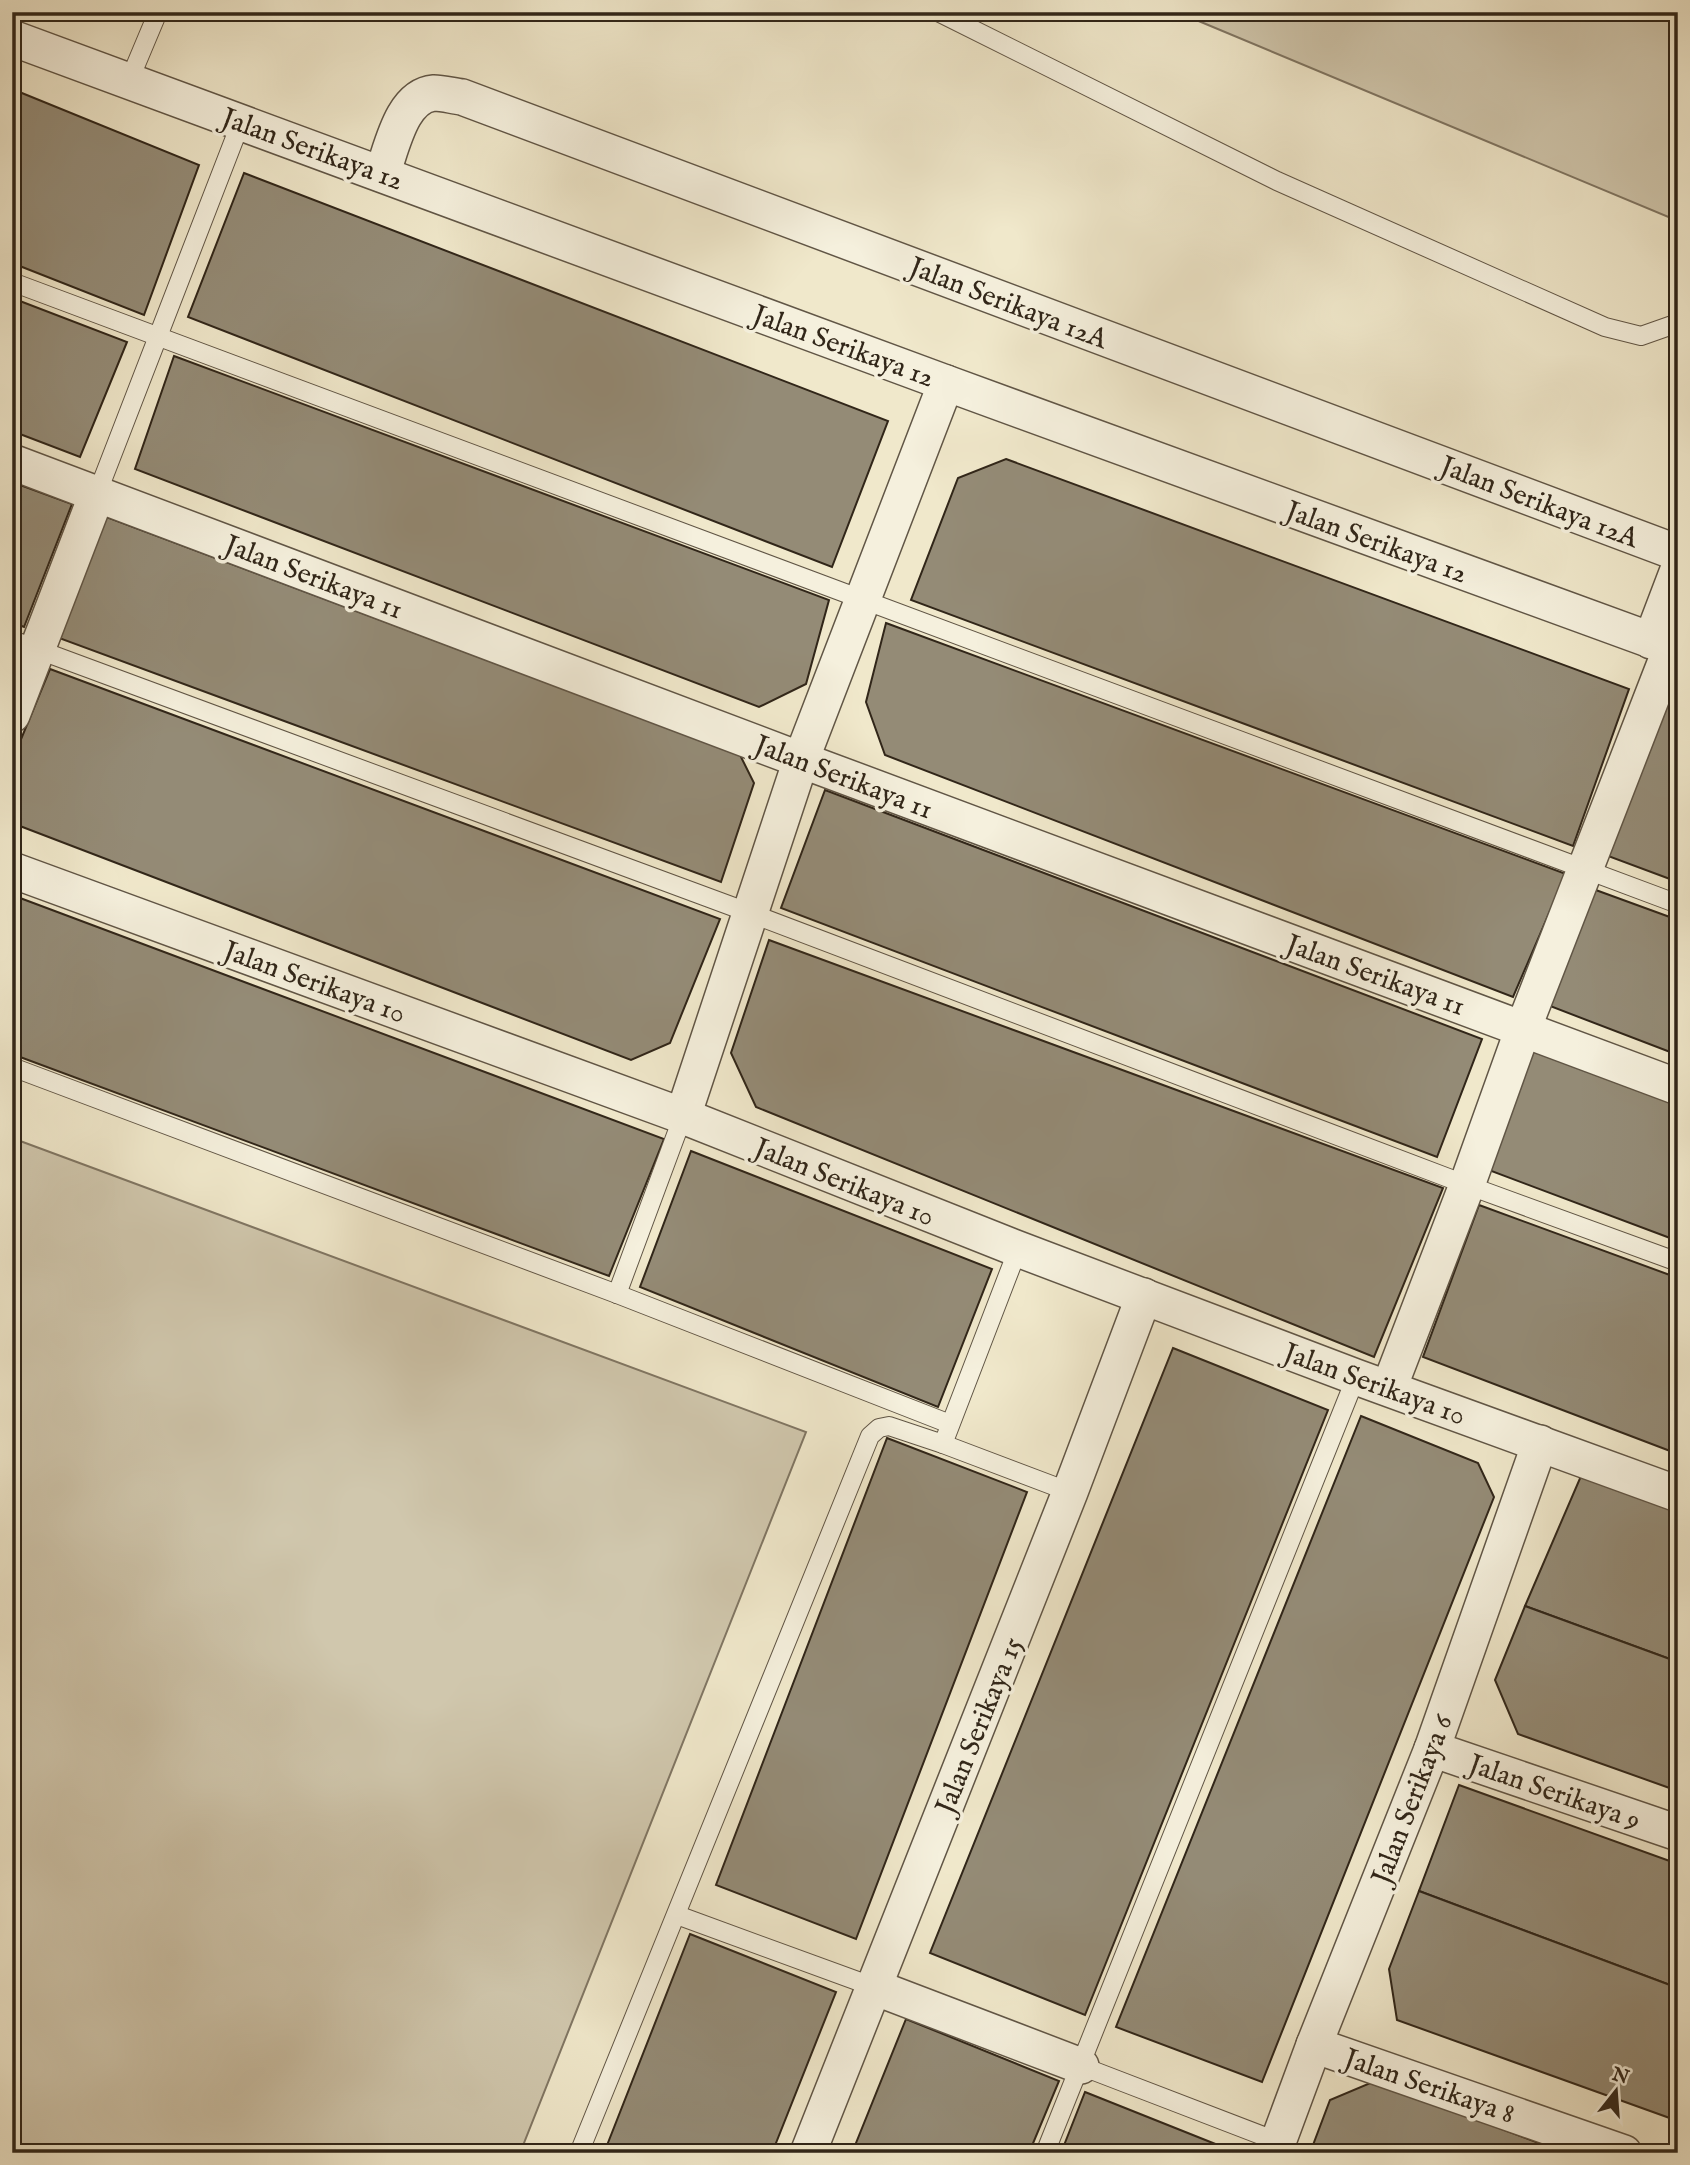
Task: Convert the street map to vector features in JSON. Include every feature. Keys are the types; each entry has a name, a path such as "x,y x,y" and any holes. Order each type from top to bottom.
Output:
{"street":[{"name":"Jalan Serikaya 12","path":"12,38 1666,646"},
{"name":"Jalan Serikaya 12A","path":"382,174 403,117 412,103 423,96 436,93 462,97 1678,553"},
{"path":"683,1116 801,760 946,383"},
{"name":"Jalan Serikaya 11","path":"12,461 801,760 1678,1087"},
{"path":"12,715 25,645 97,494"},
{"path":"1389,1388 1523,1029 1586,870 1666,646 1678,570"},
{"name":"Jalan Serikaya 10","path":"12,870 683,1116 1018,1249 1356,1377 1678,1494"},
{"name":"Jalan Serikaya 15","path":"808,2153 1070,1492 1144,1296"},
{"name":"Jalan Serikaya 6","path":"1277,2148 1314,2045 1432,1749 1540,1443"},
{"name":"Jalan Serikaya 9","path":"1432,1749 1678,1833"},
{"path":"874,1987 1081,2066"},
{"name":"Jalan Serikaya 8","path":"1314,2045 1624,2153"}],"lane":[{"path":"129,81 158,12"},
{"path":"938,12 1290,187 1605,327 1640,336 1678,323"},
{"path":"97,494 241,122"},
{"path":"12,282 1678,904"},
{"path":"25,645 750,913 1466,1185 1678,1262"},
{"path":"12,1067 617,1294 950,1424"},
{"path":"617,1294 683,1116"},
{"path":"943,1444 1018,1249"},
{"path":"1045,2153 1356,1377"},
{"path":"579,2153 870,1436 878,1428 889,1426 1070,1492"},
{"path":"677,1914 874,1987"},
{"path":"1081,2066 1277,2148"}],"shaded area":[{"path":"1177,12 1678,12 1678,221"},
{"path":"12,1138 806,1432 520,2153 12,2153"}],"building":[{"path":"12,89 199,165 144,315 12,263"},
{"path":"244,173 888,421 832,567 188,317"},
{"path":"12,298 127,342 80,457 12,431"},
{"path":"174,356 829,600 806,684 759,707 135,469"},
{"path":"1006,459 1629,689 1573,846 911,600 958,478"},
{"path":"12,482 72,504 24,627 12,622"},
{"path":"104,516 740,755 754,783 721,882 59,638"},
{"path":"886,623 1566,874 1513,997 885,755 866,702"},
{"path":"50,669 720,919 670,1043 631,1060 12,823 12,761"},
{"path":"1671,690 1678,692 1678,882 1608,856"},
{"path":"825,790 1482,1039 1437,1157 781,908"},
{"path":"1593,889 1678,920 1678,1055 1550,1006"},
{"path":"12,895 664,1139 609,1276 12,1054"},
{"path":"769,940 1443,1188 1374,1357 756,1107 731,1053"},
{"path":"1531,1048 1678,1104 1678,1241 1486,1169"},
{"path":"691,1151 992,1269 938,1407 640,1287"},
{"path":"1479,1205 1678,1278 1678,1454 1423,1357"},
{"path":"1173,1348 1328,1410 1085,2015 930,1953"},
{"path":"1361,1416 1478,1463 1494,1497 1262,2082 1116,2027"},
{"path":"887,1438 1027,1492 856,1939 716,1885"},
{"path":"1581,1476 1678,1512 1678,1662 1525,1606"},
{"path":"1525,1606 1678,1662 1678,1791 1518,1734 1495,1680"},
{"path":"1459,1785 1678,1864 1678,1988 1419,1891"},
{"path":"1419,1891 1678,1988 1678,2121 1397,2020 1389,1969"},
{"path":"690,1934 836,1992 772,2153 604,2153"},
{"path":"906,2019 1059,2081 1029,2153 852,2153"},
{"path":"1375,2081 1565,2153 1310,2153 1330,2100"},
{"path":"1085,2092 1238,2153 1061,2153"}]}
